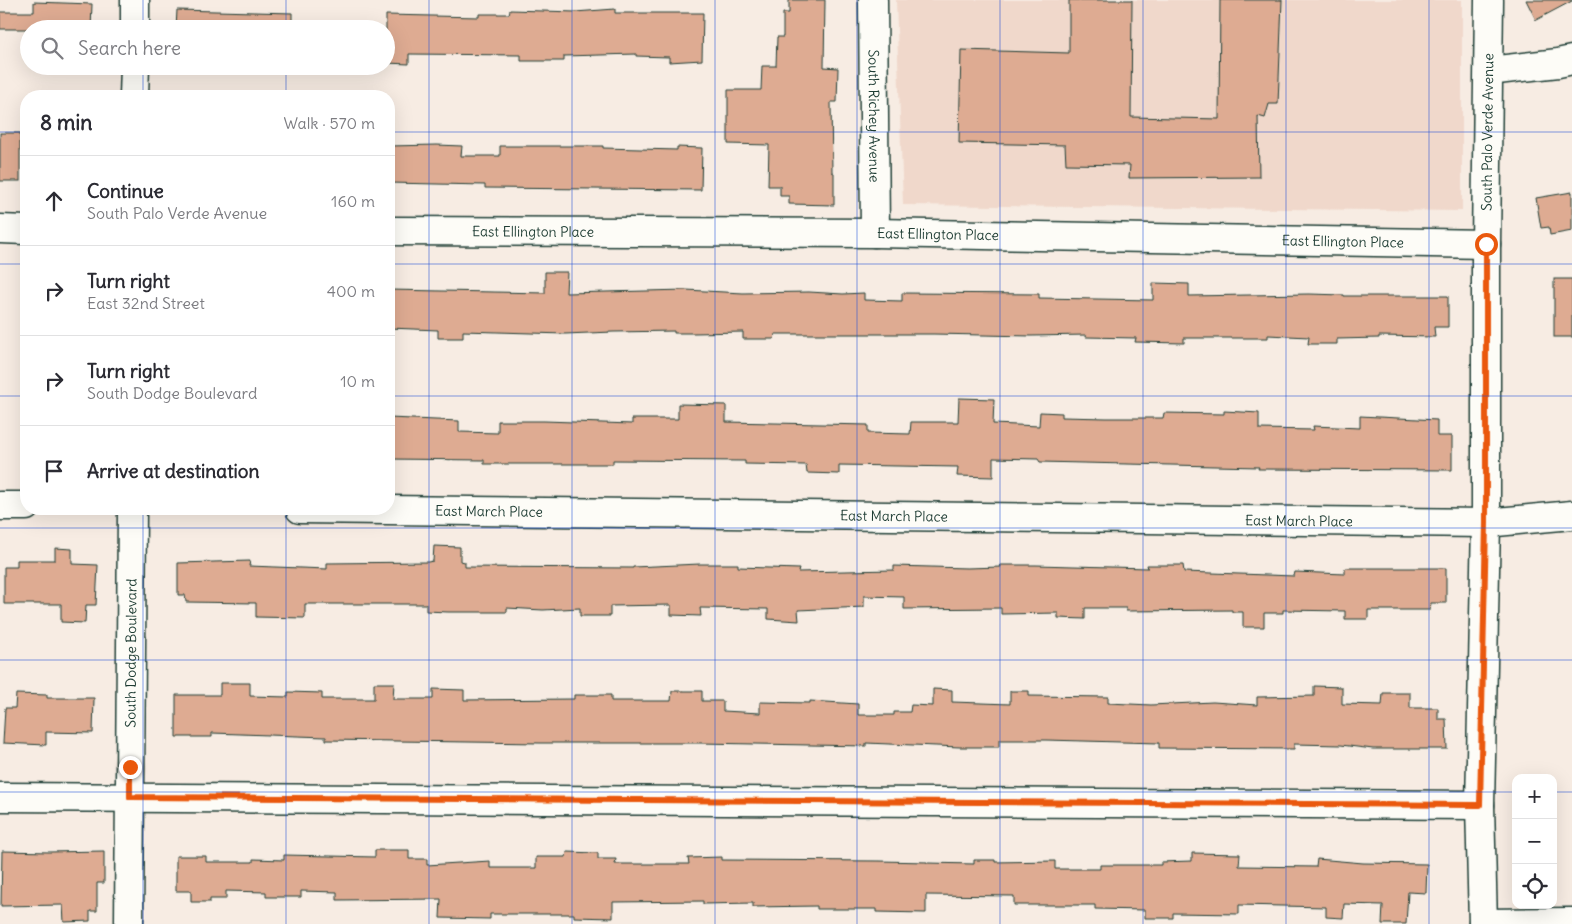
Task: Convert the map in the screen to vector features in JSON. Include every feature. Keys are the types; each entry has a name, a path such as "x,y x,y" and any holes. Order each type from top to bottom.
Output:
{"street":[{"path":"135,0 135,20"},
{"name":"South Richey Avenue","path":"873,0 875,233"},
{"name":"South Palo Verde Avenue","path":"1483,924 1480,805 1486,523 1486,244 1489,0"},
{"path":"1489,71 1572,60"},
{"path":"134,75 134,90"},
{"path":"0,230 20,230"},
{"name":"East Ellington Place","path":"395,231 875,233 1486,244"},
{"path":"0,506 20,506"},
{"name":"East March Place","path":"395,510 1486,523 1572,514"},
{"name":"South Dodge Boulevard","path":"129,924 132,515"},
{"path":"0,797 1480,805"},
{"path":"1483,924 1572,922"}],"shaded area":[{"path":"896,0 1462,0 1462,211 903,205"}],"building":[{"path":"789,0 825,0 824,67 838,68 837,102 831,102 834,205 789,204 789,196 780,196 780,186 768,186 769,145 728,144 728,90 761,90 762,66 776,66 777,37 783,37 783,13 789,13"},
{"path":"1069,0 1132,0 1131,117 1219,119 1220,0 1282,0 1278,104 1269,104 1265,118 1258,116 1259,177 1129,178 1130,165 1066,164 1065,145 959,143 961,50 1069,53"},
{"path":"1526,0 1572,0 1572,1 1536,20"},
{"path":"34,2 92,4 91,20 20,20 20,29 0,29 0,12 34,12"},
{"path":"615,9 615,13 703,13 702,60 669,62 669,57 636,56 636,54 564,56 564,61 521,61 521,55 409,54 409,64 395,63 395,20 386,20 386,15 479,17 479,14 509,14 510,10 575,12"},
{"path":"177,10 292,13 292,20 176,20"},
{"path":"0,133 20,133 20,181 0,181"},
{"path":"395,146 462,146 461,156 500,156 500,146 603,146 603,148 677,150 677,147 702,148 701,190 485,188 485,185 395,183"},
{"path":"1572,192 1572,231 1550,235 1549,227 1541,228 1536,198"},
{"path":"545,272 567,272 566,293 686,290 743,293 864,293 864,300 902,301 902,293 1039,294 1039,298 1153,300 1153,283 1189,284 1189,296 1309,294 1448,296 1448,327 1434,327 1435,337 1379,336 1379,338 1337,339 1337,344 1308,344 1309,337 1268,335 1268,338 1184,338 1184,343 1135,342 1136,338 1086,337 1086,335 775,334 774,339 743,339 743,332 674,333 674,331 565,334 463,331 463,338 438,338 438,330 395,328 395,290 545,293"},
{"path":"1554,279 1572,279 1572,337 1554,337"},
{"path":"959,398 994,399 993,424 1039,426 1040,412 1062,413 1062,417 1106,418 1163,418 1164,413 1224,414 1224,411 1259,413 1259,429 1314,430 1313,426 1360,428 1360,416 1437,420 1437,436 1452,436 1452,470 1258,469 1259,467 1040,462 1038,459 993,458 993,477 957,476 958,467 839,465 839,474 807,473 806,465 745,464 745,461 613,460 613,464 484,464 484,460 395,459 395,418 459,421 459,432 498,433 498,421 632,424 632,419 678,419 678,404 726,405 726,422 868,425 868,433 910,434 911,422 958,422"},
{"path":"434,546 460,547 460,561 465,562 465,567 633,568 738,564 738,567 799,569 798,572 894,570 894,566 967,568 1001,567 1000,565 1036,565 1148,568 1147,565 1183,565 1184,572 1294,576 1295,572 1345,574 1345,568 1446,568 1446,603 1431,603 1430,610 1368,610 1368,619 1345,619 1345,611 1283,610 1283,613 1264,613 1264,627 1243,627 1243,612 1232,612 1232,610 1126,611 1126,608 1085,608 1085,619 1058,618 1058,613 1001,614 1001,608 904,609 904,597 864,596 864,607 798,610 799,621 768,619 768,609 700,608 701,616 671,615 671,605 610,606 610,616 580,616 580,608 543,610 507,608 507,612 448,612 426,611 426,604 305,604 305,618 256,617 256,603 186,602 185,595 178,595 178,563 250,561 249,566 327,569 327,563 433,561"},
{"path":"55,548 72,549 72,564 98,565 96,605 86,605 85,623 61,622 61,604 4,604 4,567 17,567 17,560 55,560"},
{"path":"220,683 250,683 250,696 288,697 288,692 322,693 322,699 374,699 374,683 394,683 393,699 433,699 433,689 464,690 464,700 574,699 574,695 611,695 611,701 671,701 672,691 702,691 702,701 723,701 723,711 760,713 760,702 810,703 810,701 858,704 858,715 894,715 894,712 910,712 911,705 933,706 933,689 952,690 952,702 1010,704 1010,691 1029,691 1029,696 1108,697 1108,703 1151,705 1213,702 1257,705 1257,697 1314,696 1314,686 1342,687 1342,704 1382,705 1383,693 1410,693 1410,708 1438,708 1438,719 1446,719 1447,749 1373,749 1341,745 1294,744 1294,749 1159,748 1159,743 1046,740 999,740 999,747 960,747 866,743 866,746 326,740 326,737 212,733 212,737 176,737 176,695 220,695"},
{"path":"16,694 47,695 47,698 94,698 93,733 46,732 46,745 3,743 5,708 15,708"},
{"path":"375,850 409,850 409,859 427,859 427,865 490,861 490,868 536,868 536,857 566,857 567,852 598,853 598,859 616,859 615,864 689,864 688,858 722,857 722,860 974,864 974,860 995,860 995,862 1055,861 1055,869 1100,869 1100,865 1161,865 1161,862 1192,861 1192,853 1240,854 1239,866 1316,867 1317,859 1363,863 1427,864 1426,893 1408,892 1406,924 1382,924 1383,905 1344,904 1343,918 1326,917 1326,907 1239,905 1239,914 1173,913 1173,918 1145,918 1145,910 1095,909 1095,905 1014,905 1014,896 926,895 926,913 877,912 877,909 817,909 817,906 753,907 753,903 703,904 703,901 613,902 613,918 574,917 574,914 490,914 490,919 440,918 441,899 337,900 337,892 301,891 301,897 266,897 266,892 226,891 226,899 210,899 210,902 191,902 191,891 176,891 176,856 206,856 206,862 253,862 253,859 284,860 284,855 375,857"},
{"path":"2,851 104,851 104,883 97,883 97,911 90,911 90,921 64,922 63,905 1,906"}],"route":[{"path":"130,767 130,797 1480,805 1486,523 1486,244"}]}
